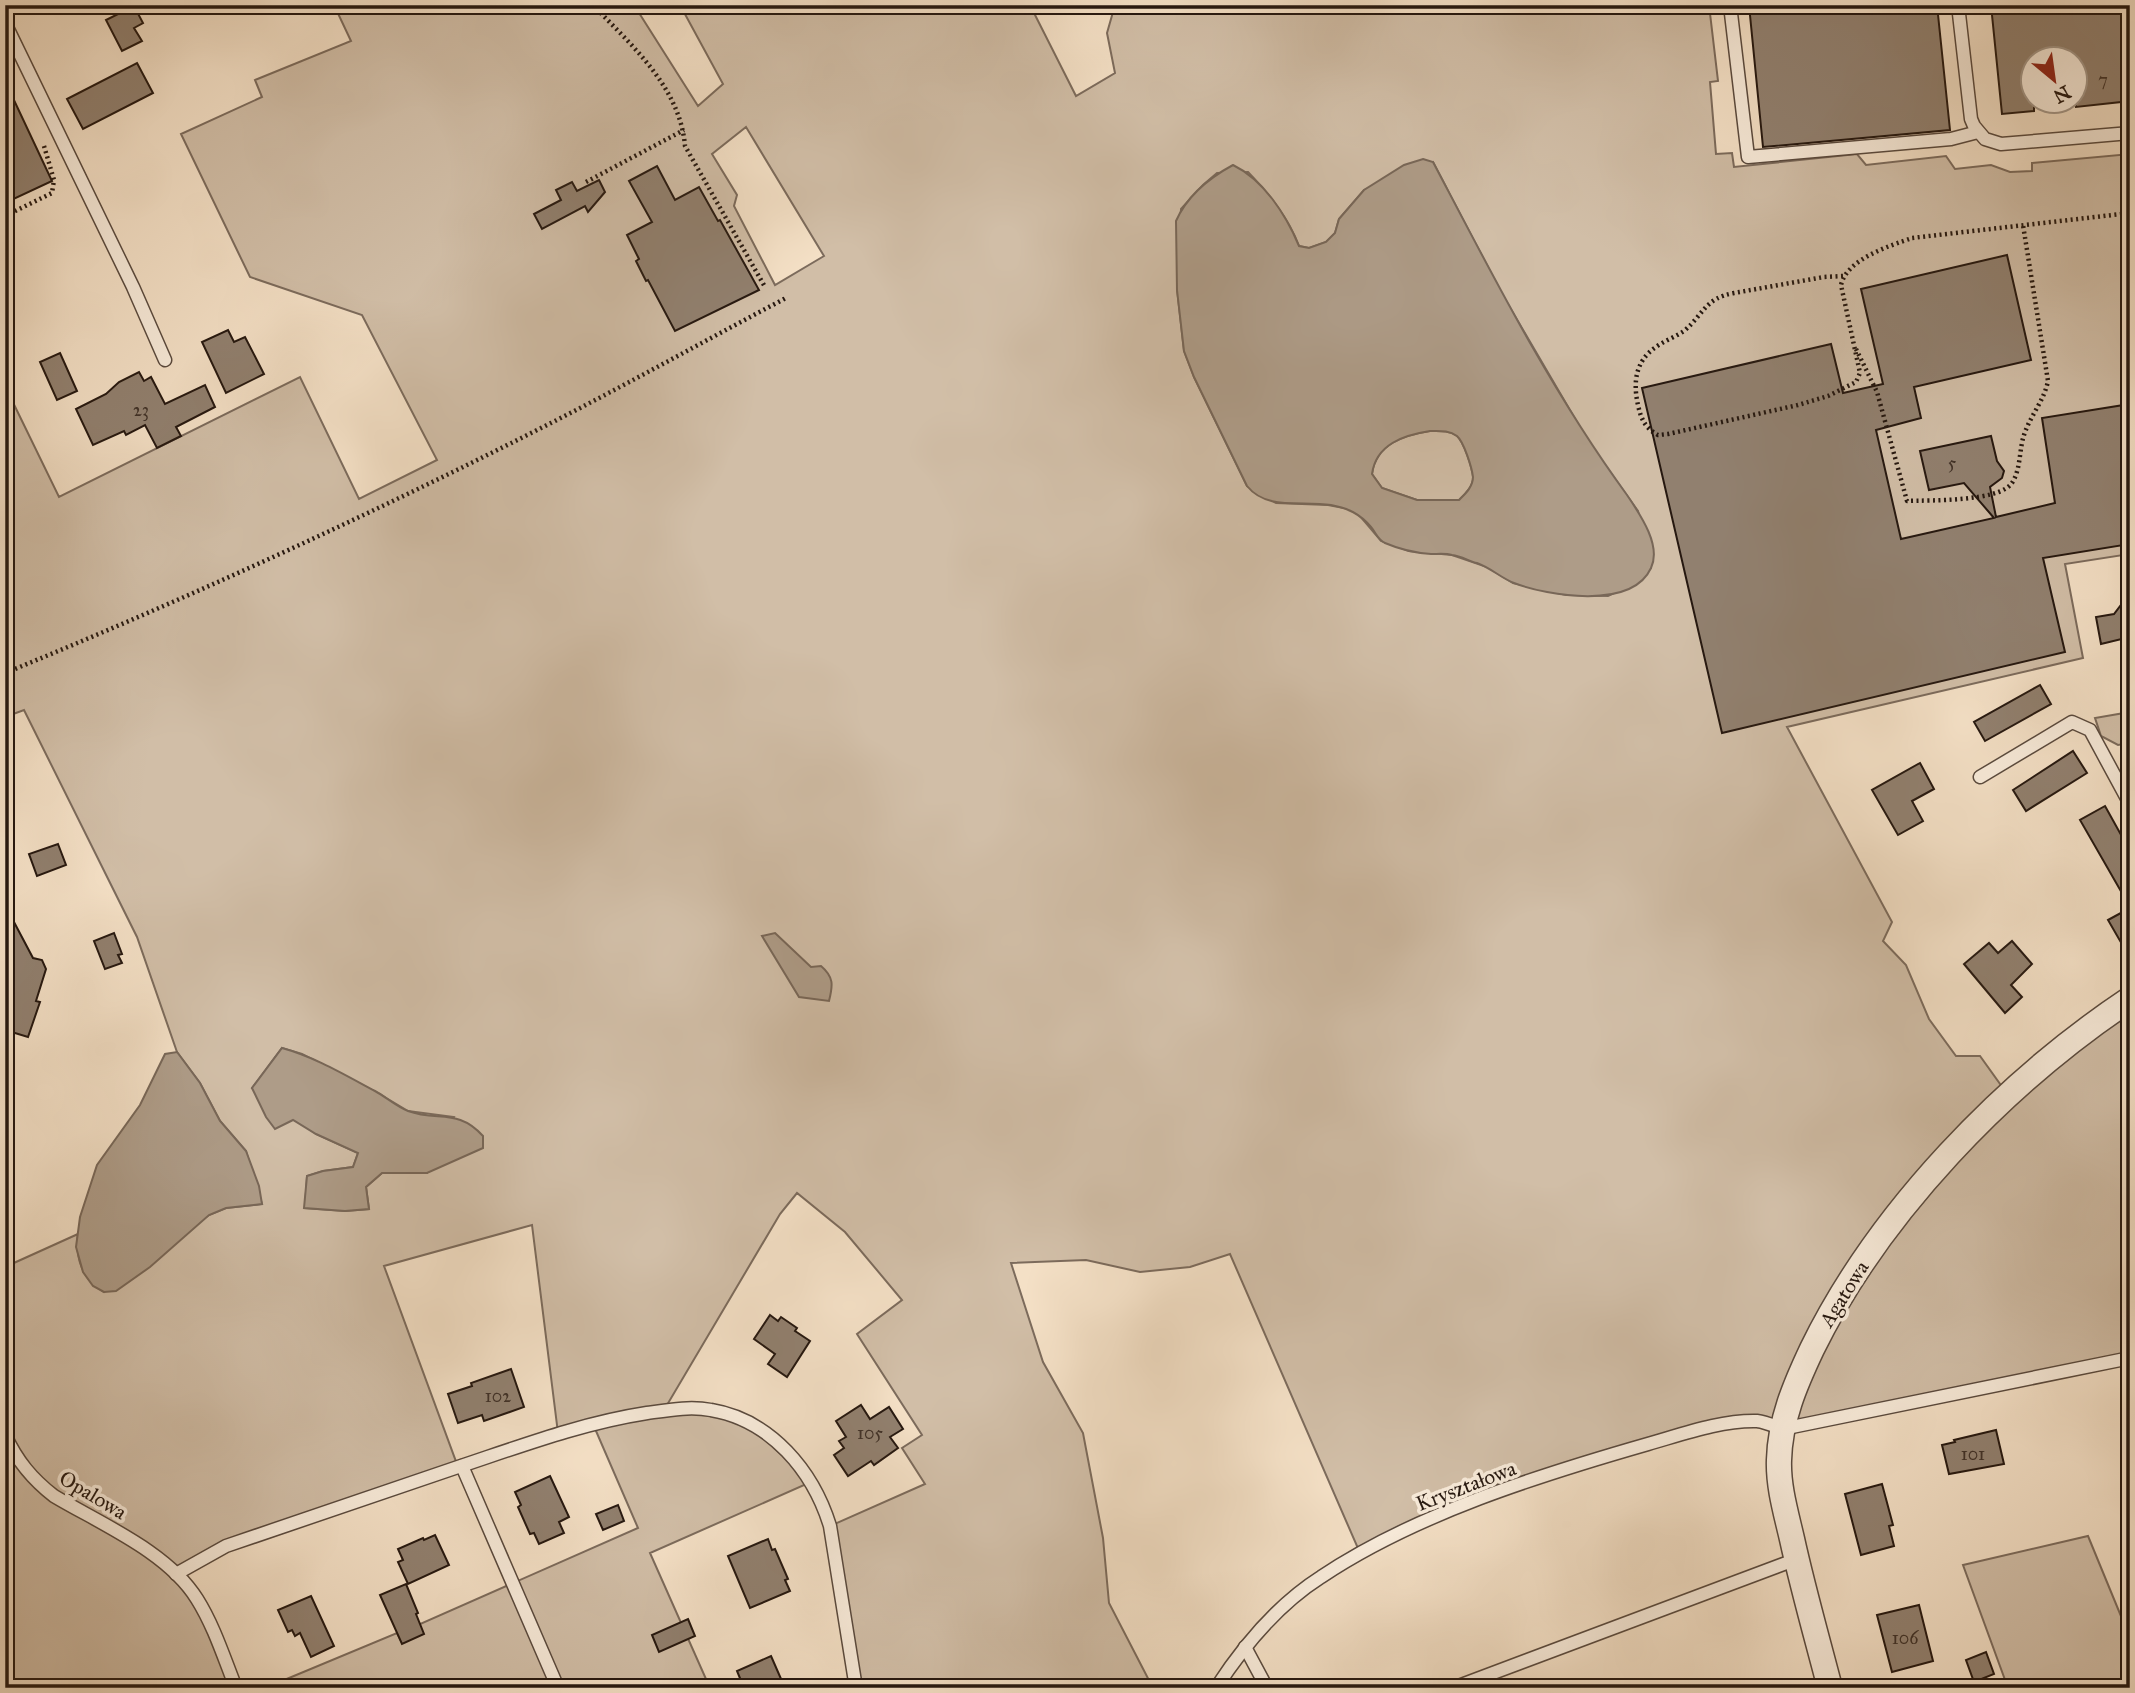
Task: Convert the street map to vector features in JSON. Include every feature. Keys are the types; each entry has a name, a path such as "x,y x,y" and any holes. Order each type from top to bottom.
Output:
{"street":[{"name":"Agatowa","path":"1830,1688 1797,1559 1779,1462 1782,1429 1802,1370 1838,1301 1878,1241 1914,1195 1998,1105 2059,1051 2130,999"}],"lane":[{"path":"1730,5 1748,157 1951,139 1978,132"},
{"path":"1958,5 1971,119 1985,139 2001,144 2130,134"},
{"path":"5,23 133,287 165,360"},
{"path":"1980,777 2072,722 2090,730 2130,804"},
{"path":"1782,1429 2130,1358"},
{"path":"176,1574 226,1546 558,1433 613,1419 664,1411 690,1408 711,1410 754,1426 790,1454 811,1482 823,1504 831,1526 856,1688"},
{"name":"Kryształowa","path":"1216,1688 1255,1634 1319,1578 1360,1553 1433,1518 1602,1457 1712,1426 1758,1421 1782,1429"},
{"name":"Opalowa","path":"5,1435 22,1466 54,1496 146,1549 176,1574 204,1611 236,1688"},
{"path":"462,1466 558,1688"},
{"path":"1453,1688 1797,1559"},
{"path":"1245,1647 1267,1688"}],"path":[{"path":"593,5 661,80 684,130 685,146 765,287"},
{"path":"586,182 684,130"},
{"path":"5,216 52,193 54,180 42,141"},
{"path":"1843,276 1842,296 1860,378 1848,387 1798,405 1668,434 1654,433 1641,416 1634,382 1644,358 1656,346 1685,330 1721,295 1843,276 1881,250 1912,238 2130,213"},
{"path":"1852,342 1877,392 1907,501 1981,496 2008,487 2017,472 2022,439 2028,423 2048,381 2023,225"},
{"path":"5,673 125,624 327,531 551,422 786,298"}],"shaded area":[{"path":"334,5 634,5 698,106 723,84 680,5 1030,5 1076,96 1115,73 1107,33 1115,5 1709,5 1718,81 1710,82 1716,154 1732,153 1734,167 1857,154 1866,165 1946,156 1955,169 1991,165 2010,172 2032,171 2032,163 2130,154 2130,554 2065,564 2083,658 1787,727 1892,922 1883,941 1906,965 1929,1019 1956,1056 1980,1056 2008,1095 2130,999 2130,1358 1782,1429 1737,1423 1488,1497 1360,1553 1230,1254 1190,1267 1140,1272 1086,1260 1011,1263 1043,1362 1083,1433 1103,1538 1109,1603 1153,1688 856,1688 830,1526 925,1484 902,1448 922,1435 857,1334 902,1300 845,1232 797,1193 780,1214 664,1410 690,1408 747,1423 811,1482 650,1553 710,1688 558,1688 555,1680 537,1688 265,1688 397,1633 402,1643 420,1624 638,1528 593,1424 558,1433 532,1225 384,1266 458,1467 226,1546 176,1574 185,1584 236,1688 5,1688 5,1267 78,1234 79,1259 85,1274 104,1292 209,1215 226,1208 262,1204 246,1151 220,1121 200,1083 177,1052 137,937 24,710 5,717 5,386 59,497 300,377 359,499 437,460 362,315 250,277 181,134 262,97 255,80 351,41","holes":["746,127 824,256 775,285 734,206 737,195 712,154","1433,162 1502,294 1588,441 1638,511 1651,568 1640,581 1608,596 1566,595 1513,583 1487,567 1452,555 1409,551 1381,541 1360,516 1349,509 1328,505 1276,503 1247,486 1184,351 1177,289 1181,209 1217,173 1248,172 1277,206 1299,246 1309,248 1326,242 1335,233 1339,219 1364,190","282,1048 302,1054 408,1111 454,1117 427,1173 382,1173 366,1187 369,1209 345,1211 305,1208 307,1176 353,1167 358,1153 316,1134 252,1088"]},
{"path":"1423,159 1433,162 1548,374 1643,520 1654,549 1654,559 1641,581 1626,590 1608,595 1588,596 1529,588 1459,556 1413,552 1385,543 1362,518 1343,508 1275,502 1255,494 1247,486 1184,351 1177,290 1176,221 1200,188 1233,165 1264,189 1288,222 1299,246 1309,248 1326,242 1335,233 1339,219 1364,190 1404,165","holes":["1434,431 1454,434 1462,444 1473,477 1466,493 1459,500 1417,500 1382,488 1372,474 1379,455 1385,448 1401,438"]},
{"path":"1430,431 1454,434 1465,449 1473,481 1459,500 1417,500 1382,488 1372,474 1379,455 1385,448 1401,438"},
{"path":"2130,712 2130,743 2118,745 2101,736 2095,718"},
{"path":"775,933 811,967 821,966 825,970 831,982 829,1001 799,997 762,936"},
{"path":"282,1048 330,1067 408,1111 465,1122 483,1136 483,1148 427,1173 382,1173 366,1187 369,1209 345,1211 304,1208 307,1176 353,1167 358,1153 293,1120 275,1129 266,1117 252,1088"},
{"path":"177,1052 200,1083 220,1121 246,1151 259,1186 262,1204 226,1208 209,1215 150,1267 116,1291 104,1292 93,1286 83,1272 76,1247 80,1217 97,1165 140,1105 165,1054"},
{"path":"2088,1536 2130,1638 2130,1681 2114,1688 2008,1688 1963,1565"}],"building":[{"path":"1749,5 1937,5 1950,130 1763,147"},
{"path":"1991,5 2130,5 2130,101 2090,105 2090,46 2020,46 2020,112 2002,114"},
{"path":"134,6 143,23 134,28 142,41 122,51 106,20"},
{"path":"137,63 153,93 83,129 67,99"},
{"path":"5,81 52,181 5,203"},
{"path":"657,166 675,200 699,187 759,290 675,331 636,261 639,259 627,235 652,222 629,181"},
{"path":"599,180 605,192 588,212 585,206 542,229 534,214 561,200 556,190 572,182 577,191"},
{"path":"2007,255 2031,360 1914,387 1921,418 1876,430 1901,539 1994,518 1964,483 1929,490 1920,451 1991,436 1997,461 2004,471 2002,478 1990,487 1996,517 2055,503 2042,418 2130,404 2130,544 2043,558 2065,652 1722,733 1642,388 1831,344 1843,393 1883,384 1861,289"},
{"path":"228,330 234,342 245,337 264,374 226,393 202,342"},
{"path":"60,353 77,391 57,400 40,362"},
{"path":"139,372 144,381 151,377 165,404 205,385 215,407 176,427 181,436 157,448 145,425 126,435 124,431 93,445 76,409 106,394 119,382"},
{"path":"2130,593 2130,637 2101,644 2096,617 2114,614"},
{"path":"2040,685 2051,704 1985,741 1974,722"},
{"path":"2073,751 2087,773 2026,811 2013,790"},
{"path":"1920,763 1934,789 1912,801 1923,821 1898,835 1872,790"},
{"path":"2105,806 2130,851 2130,907 2080,820"},
{"path":"58,844 66,865 37,876 29,854"},
{"path":"5,905 33,958 42,960 46,969 36,1001 40,1002 28,1037 5,1030"},
{"path":"2130,908 2130,958 2108,920"},
{"path":"114,933 122,954 118,955 122,963 105,969 94,941"},
{"path":"2012,941 2032,964 2011,985 2022,997 2005,1013 1964,964 1989,943 1998,953"},
{"path":"770,1315 778,1321 781,1317 810,1341 787,1377 768,1364 775,1354 754,1339"},
{"path":"511,1369 524,1407 484,1421 482,1415 458,1423 448,1394"},
{"path":"861,1405 870,1419 889,1407 903,1429 890,1437 898,1448 874,1465 871,1461 848,1476 834,1455 844,1448 839,1441 846,1437 836,1421"},
{"path":"1996,1430 2004,1464 1949,1474 1942,1445"},
{"path":"550,1476 569,1517 559,1522 564,1533 539,1544 534,1533 530,1534 518,1507 521,1505 515,1492"},
{"path":"1882,1484 1893,1525 1889,1526 1894,1546 1861,1555 1845,1494"},
{"path":"618,1505 624,1521 603,1530 596,1514"},
{"path":"435,1535 449,1565 408,1584 398,1562 403,1560 398,1549"},
{"path":"768,1539 788,1579 785,1580 790,1591 750,1608 728,1556"},
{"path":"406,1584 424,1634 402,1644 380,1595"},
{"path":"311,1596 334,1646 311,1657 300,1633 295,1636 292,1630 288,1632 278,1610"},
{"path":"1919,1605 1933,1661 1892,1672 1877,1615"},
{"path":"688,1619 695,1636 659,1652 652,1635"},
{"path":"1986,1652 1994,1674 1974,1682 1966,1660"},
{"path":"771,1656 785,1688 744,1688 737,1671"}]}
